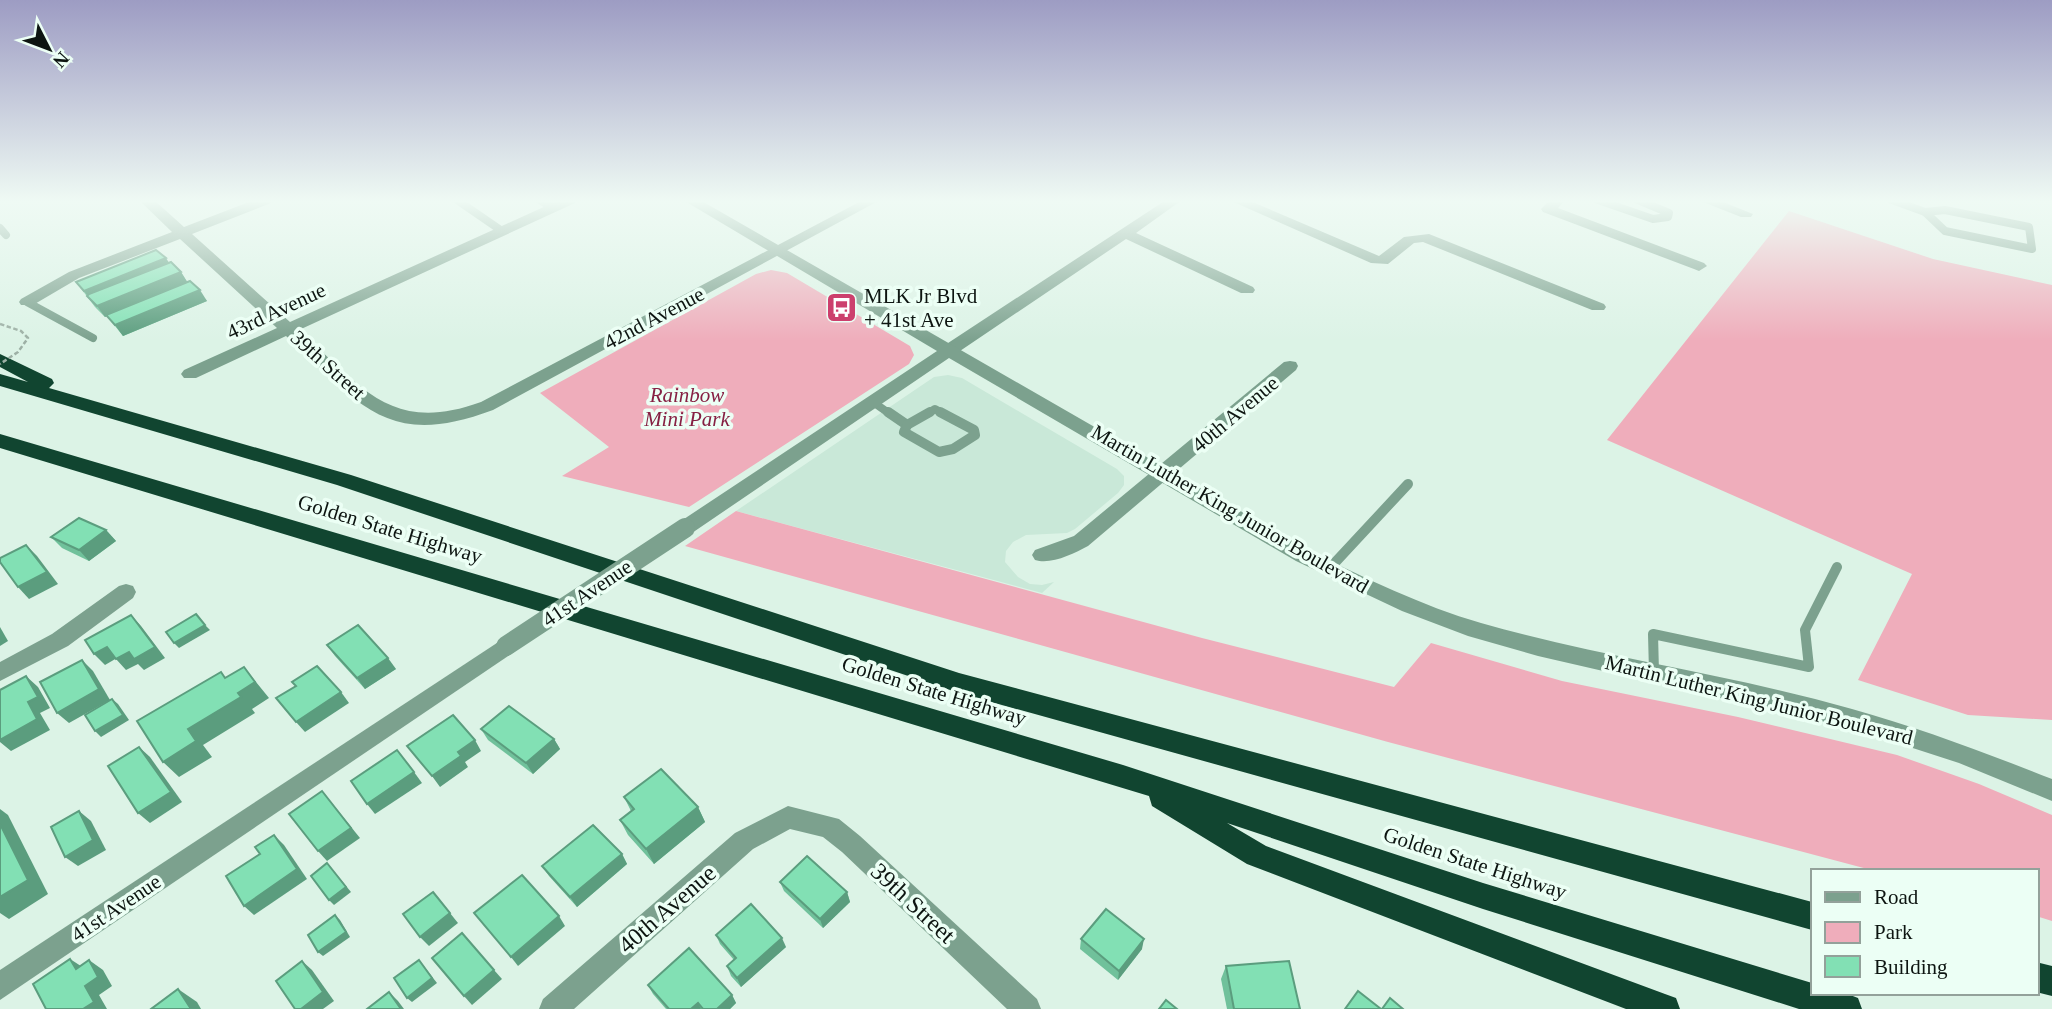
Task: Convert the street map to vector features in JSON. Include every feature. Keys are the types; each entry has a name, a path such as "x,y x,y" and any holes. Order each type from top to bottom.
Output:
{"highway":[{"path":"0,362 94,407"},
{"name":"Golden State Highway","path":"0,380 344,480 959,683 1811,916"},
{"name":"Golden State Highway","path":"0,441 1123,776 1483,896 1847,1009"},
{"path":"1123,776 1257,855 1665,1009"}],"street":[{"path":"27,302 74,275 145,247"},
{"name":"39th Street","path":"197,247 372,405 400,417 429,421"},
{"name":"43rd Avenue","path":"190,374 466,247"},
{"name":"Martin Luther King Junior Boulevard","path":"772,247 1329,569 1414,608 1476,630 1893,730 1964,754 2052,790"},
{"name":"42nd Avenue","path":"429,421 457,417 517,392 786,247"},
{"name":"41st Avenue","path":"0,986 1104,247"},
{"path":"1155,247 1247,290"},
{"path":"1346,247 1383,261 1400,247"},
{"path":"1449,247 1598,307"},
{"path":"1649,247 1699,266"},
{"name":"40th Avenue","path":"1042,555 1065,549 1081,541 1290,366"},
{"path":"0,672 69,635 126,592"},
{"name":"39th Street","path":"788,817 830,827 1027,1009"},
{"name":"40th Avenue","path":"554,1009 744,841 788,817"}],"lane":[{"path":"27,302 93,338"},
{"path":"873,402 907,425"},
{"path":"935,409 974,430 975,435 949,453 939,454 904,432 907,425 935,409"},
{"path":"1329,569 1408,484"},
{"path":"1654,672 1653,634 1810,667 1805,630 1838,568"}],"path":[{"path":"0,324 21,331 28,338 18,352 0,362"}],"shaded area":[{"path":"948,375 962,378 1117,469 1124,476 1124,485 1118,493 1075,529 1067,533 1026,535 1013,542 1006,551 1005,562 1018,577 1030,584 1054,582 1042,593 736,511 934,377"}],"green space":[{"path":"1760,247 1897,247 1933,259 2052,285 2052,720 1968,715 1858,680 1912,574 1607,440"},
{"name":"Rainbow Mini Park","path":"771,270 787,273 910,346 914,355 909,364 689,507 562,476 609,447 540,393 756,274"},
{"path":"736,511 1202,638 1394,687 1431,643 1562,681 1738,717 1897,755 1979,784 2052,815 2052,921 2038,917 2038,869 1867,869 1388,742 685,546"}],"building":[{"path":"156,250 166,258 84,291 76,282"},
{"path":"171,262 181,272 97,306 87,296 89,294"},
{"path":"190,281 200,290 115,325 106,315"},
{"path":"79,518 106,530 79,550 51,537"},
{"path":"26,545 47,572 18,587 0,562 0,558"},
{"path":"196,614 205,625 174,643 166,632"},
{"path":"131,615 155,647 134,659 129,652 116,659 107,647 94,654 85,640"},
{"path":"358,625 388,658 357,678 327,645"},
{"path":"82,660 99,689 57,713 40,682"},
{"path":"317,666 341,692 296,722 276,698 296,686 292,682"},
{"path":"244,667 255,682 238,693 241,697 188,729 196,741 163,762 137,721 221,672 225,678"},
{"path":"26,676 38,697 28,702 37,719 0,740 0,690"},
{"path":"112,699 123,715 95,731 85,715"},
{"path":"509,706 554,739 526,763 481,729"},
{"path":"453,715 475,740 458,752 461,756 432,776 407,746"},
{"path":"139,747 171,792 138,813 108,766"},
{"path":"397,750 414,772 367,804 351,781"},
{"path":"661,769 698,807 646,849 620,820 634,809 624,797"},
{"path":"322,791 351,828 318,851 289,814"},
{"path":"79,811 93,840 65,857 51,827"},
{"path":"0,824 28,880 0,897"},
{"path":"593,825 622,854 570,897 542,866"},
{"path":"274,835 297,869 244,906 226,876 260,854 255,847"},
{"path":"807,856 847,892 820,919 780,882"},
{"path":"327,863 346,887 329,900 311,876"},
{"path":"522,875 559,916 511,957 474,913"},
{"path":"433,892 450,913 420,937 403,914"},
{"path":"751,904 782,938 737,978 727,966 736,958 716,935"},
{"path":"1106,909 1144,939 1119,971 1081,939"},
{"path":"335,915 346,932 318,952 308,935"},
{"path":"462,933 494,970 464,996 432,958"},
{"path":"689,948 732,995 717,1009 703,1009 698,1003 691,1009 669,1009 648,985"},
{"path":"70,959 76,969 89,960 98,977 85,986 94,1002 83,1009 46,1009 33,984"},
{"path":"419,960 432,978 407,998 394,978"},
{"path":"302,961 323,992 301,1009 295,1009 276,981"},
{"path":"1289,961 1300,1009 1234,1009 1226,966"},
{"path":"178,989 191,1009 151,1009"},
{"path":"1358,991 1381,1009 1345,1009"},
{"path":"389,992 401,1009 367,1009"},
{"path":"1390,998 1403,1009 1382,1009"},
{"path":"1166,1000 1177,1009 1159,1009"}],"place":[{"name":"MLK Jr Blvd + 41st Ave","path":"841,308"}]}
